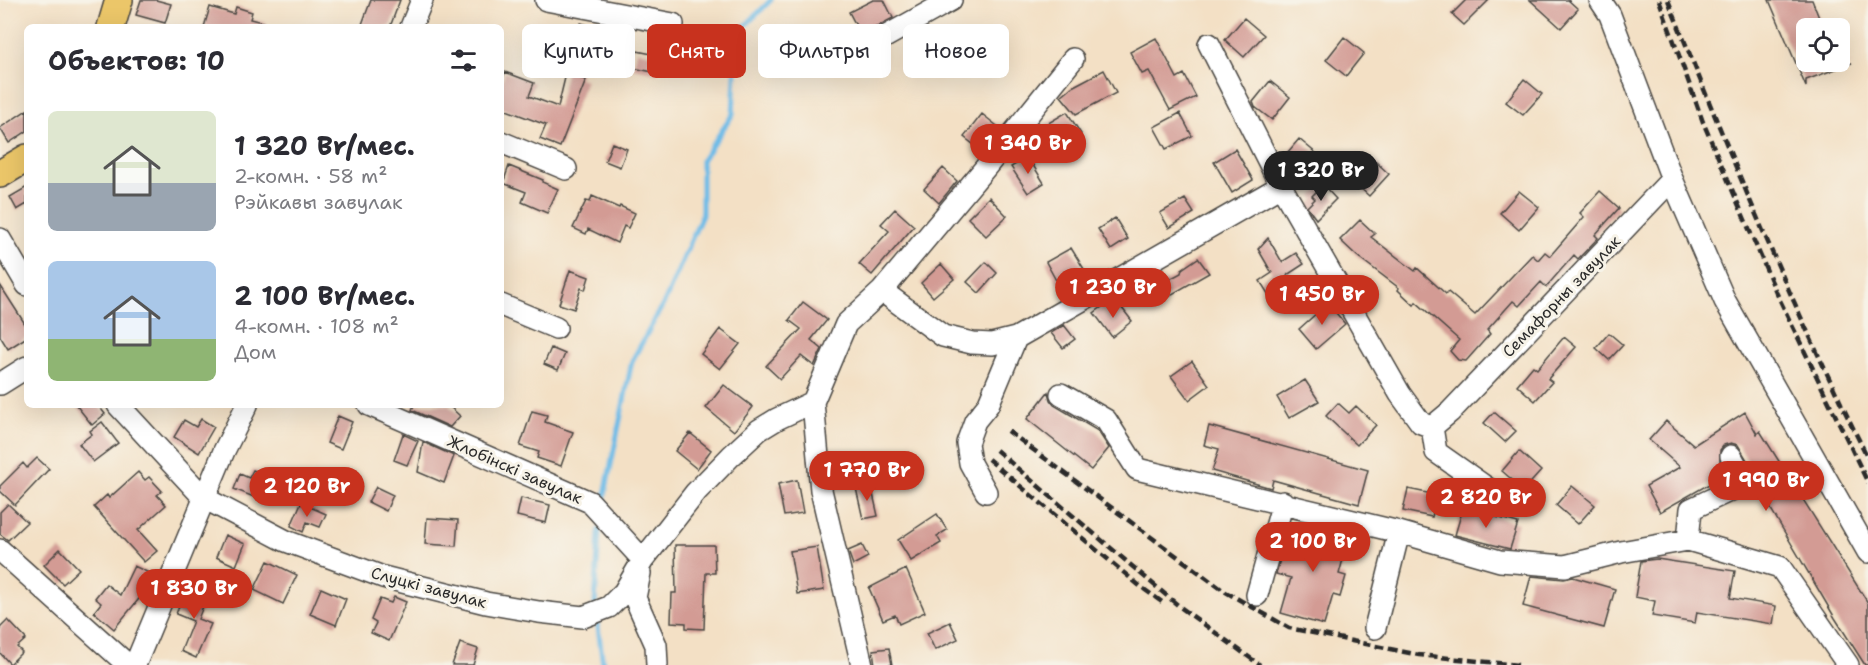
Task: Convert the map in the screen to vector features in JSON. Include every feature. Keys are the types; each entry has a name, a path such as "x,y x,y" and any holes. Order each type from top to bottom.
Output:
{"main road":[{"path":"112,24 119,0"},
{"path":"0,174 24,160"}],"street":[{"path":"412,24 422,0"},
{"path":"546,0 673,24"},
{"path":"891,34 951,0"},
{"path":"1600,0 1610,15 1672,179 1725,301 1868,552"},
{"path":"1209,44 1281,186 1400,394 1421,423 1432,427 1436,452 1510,504"},
{"path":"862,665 821,490 813,402 846,324 882,291 1073,59"},
{"path":"504,143 566,169"},
{"name":"Семафорны завулак","path":"1432,427 1450,412 1672,179"},
{"path":"882,291 943,336 972,343 992,344 1016,338 1281,186"},
{"path":"0,239 24,280"},
{"path":"504,306 556,328"},
{"path":"986,492 970,463 967,443 975,421 988,405 1016,338"},
{"path":"0,384 24,369"},
{"path":"1061,394 1106,420 1137,469 1283,502 1500,561 1565,567 1621,552 1688,540 1780,567 1848,665"},
{"name":"Слуцкі завулак","path":"121,408 204,498 286,541 383,578 486,603 539,612 583,616 609,607 624,592 643,560 696,492 759,430 813,402"},
{"path":"135,665 224,451 246,408"},
{"name":"Жлобінскі завулак","path":"376,408 590,502 643,560"},
{"path":"1688,540 1691,509 1746,483 1731,456"},
{"path":"1257,595 1283,502"},
{"path":"1375,628 1399,532"},
{"path":"0,550 128,665"},
{"path":"643,560 635,598 656,645 657,665"}],"building":[{"path":"141,0 156,0 171,4 165,23 136,15"},
{"path":"371,0 400,0 391,24 362,24"},
{"path":"873,0 884,0 893,18 882,24 855,24 849,12"},
{"path":"1466,0 1489,0 1464,25 1452,14"},
{"path":"1530,0 1568,0 1578,9 1561,28"},
{"path":"1769,0 1812,0 1819,18 1796,18 1796,63"},
{"path":"210,7 234,14 236,7 252,12 250,19 266,23 266,24 205,24"},
{"path":"1244,18 1264,35 1244,57 1225,40"},
{"path":"1344,37 1364,53 1346,76 1326,60"},
{"path":"1156,38 1177,78 1184,74 1196,97 1170,110 1149,71 1142,74 1130,52"},
{"path":"637,51 647,53 647,71 635,68"},
{"path":"1104,70 1116,93 1076,114 1061,96 1072,87"},
{"path":"505,72 534,83 529,96 558,107 565,78 586,80 560,147 540,139 546,125 504,109"},
{"path":"1800,72 1828,72 1806,80 1806,87"},
{"path":"1524,79 1542,94 1523,115 1506,102"},
{"path":"1270,81 1290,97 1272,120 1255,107 1253,102"},
{"path":"24,112 24,133 9,143 0,128"},
{"path":"1067,112 1081,134 1059,147 1045,125"},
{"path":"1180,113 1192,136 1166,149 1154,127"},
{"path":"982,114 1001,129 982,151 964,137"},
{"path":"1299,139 1317,154 1307,166 1304,163 1295,173 1284,164 1282,159"},
{"path":"612,143 627,149 620,167 605,161"},
{"path":"1235,149 1253,180 1232,193 1214,162"},
{"path":"1028,157 1044,183 1028,193 1011,167"},
{"path":"1376,162 1389,174 1369,196 1356,184"},
{"path":"509,166 558,189 547,213 522,202 526,192 504,183"},
{"path":"943,168 957,181 939,203 924,189"},
{"path":"1323,185 1336,199 1316,219 1307,207 1315,199 1312,196"},
{"path":"24,189 24,206 17,210 10,197"},
{"path":"1519,191 1539,207 1519,230 1500,213"},
{"path":"1600,191 1619,208 1595,235 1598,238 1578,259 1574,255 1546,287 1541,282 1519,306 1513,301 1487,330 1490,334 1466,361 1458,360 1450,351 1459,340 1416,302 1414,305 1398,290 1399,288 1340,240 1360,220 1375,234 1371,237 1415,271 1417,268 1446,294 1448,292 1475,315 1532,255 1538,260 1545,252 1550,256 1584,217 1580,213"},
{"path":"592,196 635,213 628,228 624,226 617,243 588,229 586,234 573,228 586,201 590,202"},
{"path":"989,197 1007,216 986,236 968,218"},
{"path":"1185,199 1194,213 1169,228 1160,213"},
{"path":"895,209 914,226 872,275 859,264 889,231 881,224"},
{"path":"1115,218 1128,239 1111,250 1098,229"},
{"path":"1268,238 1282,262 1296,253 1304,264 1287,275 1297,292 1275,305 1260,281 1272,273 1258,249"},
{"path":"1071,248 1084,269 1058,284 1046,262"},
{"path":"1198,258 1209,273 1160,301 1153,288 1181,273 1182,269"},
{"path":"986,262 997,273 979,293 967,282"},
{"path":"941,264 954,279 933,297 921,283"},
{"path":"570,270 589,277 585,290 581,288 574,309 559,304"},
{"path":"0,285 24,322 24,339 8,349 0,336"},
{"path":"803,302 827,320 811,340 822,349 814,366 801,356 780,379 766,366 801,329 789,320"},
{"path":"1118,303 1132,321 1112,337 1094,313 1106,304 1110,309"},
{"path":"1328,303 1345,324 1316,349 1299,329"},
{"path":"1064,325 1075,339 1063,348 1051,333"},
{"path":"720,329 740,344 720,369 701,354"},
{"path":"1609,333 1623,345 1609,360 1596,348"},
{"path":"1564,337 1576,347 1548,379 1552,382 1535,401 1517,385 1533,366 1537,369"},
{"path":"551,348 565,354 558,370 544,364"},
{"path":"1192,361 1209,385 1189,400 1171,376"},
{"path":"1305,380 1319,401 1289,418 1277,397"},
{"path":"724,385 753,407 734,431 706,408"},
{"path":"1048,392 1054,405 1098,431 1109,448 1091,470 1027,419"},
{"path":"1338,403 1349,413 1356,406 1376,425 1357,445 1326,416"},
{"path":"78,408 100,408 105,414 92,425"},
{"path":"413,408 451,408 460,416 450,427 412,410"},
{"path":"532,411 547,415 545,422 573,432 561,466 537,458 539,452 520,446"},
{"path":"1494,412 1516,431 1505,442 1484,423"},
{"path":"1745,412 1757,434 1760,431 1868,603 1868,665 1865,665 1835,618 1758,487 1757,477 1738,445 1731,443 1724,445 1720,450 1720,462 1727,474 1660,512 1646,486 1680,467 1649,440 1666,421 1694,445"},
{"path":"338,416 352,422 341,449 327,443"},
{"path":"201,419 214,427 199,453 174,437 184,420 196,427"},
{"path":"102,422 118,443 93,462 79,444"},
{"path":"1209,426 1368,470 1359,504 1273,480 1271,488 1212,471 1219,449 1204,445"},
{"path":"690,433 711,450 697,469 675,451"},
{"path":"403,434 418,441 407,465 394,460"},
{"path":"423,442 454,456 444,483 418,472"},
{"path":"1519,451 1541,471 1524,490 1502,471"},
{"path":"37,458 49,469 15,505 0,491 0,486 23,463 27,468"},
{"path":"253,470 281,482 275,498 269,495 266,502 234,489 240,474 249,478"},
{"path":"138,472 145,480 149,477 162,491 157,495 166,505 138,530 157,551 144,562 94,507 107,495 109,498"},
{"path":"797,480 803,513 784,516 778,484"},
{"path":"871,485 878,516 863,519 856,488"},
{"path":"1572,486 1595,505 1578,524 1556,505"},
{"path":"376,487 393,495 386,511 368,502"},
{"path":"1408,489 1437,495 1432,517 1403,511"},
{"path":"521,498 550,505 546,523 517,516"},
{"path":"301,503 326,514 320,527 307,522 303,532 291,526"},
{"path":"8,504 27,522 8,540 0,534 0,512"},
{"path":"1463,508 1518,523 1510,549 1455,535"},
{"path":"937,514 947,530 937,536 941,543 911,561 898,540"},
{"path":"427,518 458,520 456,546 425,544"},
{"path":"1304,525 1349,537 1339,574 1346,576 1340,597 1333,595 1324,625 1281,613 1291,578 1276,574 1286,537 1299,541"},
{"path":"225,535 245,544 236,566 216,557"},
{"path":"675,545 714,545 715,573 706,573 704,629 686,628 686,623 671,622 672,593 676,593"},
{"path":"862,545 868,557 853,565 848,551"},
{"path":"817,547 824,590 797,594 790,551"},
{"path":"60,549 79,569 63,584 44,565"},
{"path":"1657,559 1735,571 1730,598 1776,606 1773,624 1697,612 1695,623 1652,616 1655,601 1635,597 1641,561"},
{"path":"268,561 297,575 283,604 254,590"},
{"path":"134,566 158,577 152,590 148,588 114,629 94,612 101,603 95,598 106,584 120,595"},
{"path":"906,569 925,612 899,624 895,615 883,620 869,588"},
{"path":"1531,576 1564,579 1573,577 1615,589 1604,628 1523,606"},
{"path":"187,585 208,594 198,619 211,624 196,658 181,651 193,621 176,614"},
{"path":"321,588 346,599 336,625 310,614"},
{"path":"394,597 406,602 389,641 371,633 376,623 371,620 380,599 391,603"},
{"path":"8,620 26,639 17,647 22,652 10,664 0,653 0,628"},
{"path":"950,622 958,639 935,650 927,633"},
{"path":"460,643 478,649 473,665 452,665"},
{"path":"889,648 892,665 875,665 873,650"}],"waterway":[{"path":"603,504 632,361 665,301 702,215 702,160 733,114 737,34 771,0"},
{"path":"595,604 599,530"},
{"path":"597,619 603,665"}],"railway":[{"path":"1659,0 1703,122 1776,292 1868,483"},
{"path":"1668,0 1788,288 1868,458"},
{"path":"1008,431 1224,591 1289,628 1419,655 1518,665"},
{"path":"996,450 1180,607 1260,665"},
{"path":"988,459 1162,602"}]}
